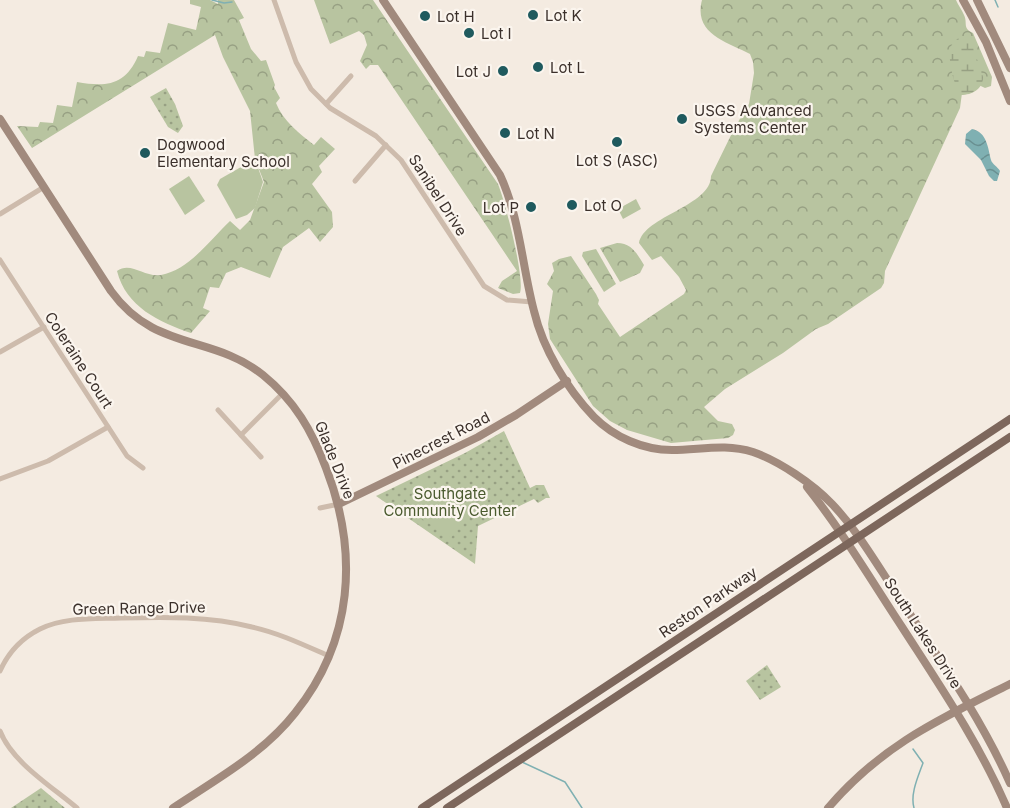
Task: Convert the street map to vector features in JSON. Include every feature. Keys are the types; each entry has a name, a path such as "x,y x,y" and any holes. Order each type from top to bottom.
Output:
{"main road":[{"name":"Reston Parkway","path":"422,808 1010,420"},
{"name":"Reston Parkway","path":"447,808 1010,436"}],"street":[{"name":"Sanibel Drive","path":"274,0 300,70 311,89 326,104 386,145 411,172 484,286 507,300 532,302"},
{"name":"South Lakes Drive","path":"382,0 500,175 512,205 532,302 544,340 585,407 613,432 634,442 670,450 717,447 739,449 774,462 828,500 858,537 968,704 994,748 1010,783"},
{"path":"963,0 992,55 1010,101"},
{"path":"977,0 1010,68"},
{"path":"326,104 351,76"},
{"name":"Glade Drive","path":"0,119 117,298 134,316 164,334 221,352 242,362 264,376 298,410 311,431 339,504 345,537 347,573 341,617 329,656 303,702 278,732 251,755 173,808"},
{"path":"355,181 386,145"},
{"path":"0,214 44,187"},
{"name":"Coleraine Court","path":"0,260 127,456 143,468"},
{"path":"0,352 44,327"},
{"name":"Pinecrest Road","path":"320,508 339,504 470,442 567,381"},
{"path":"241,435 283,393"},
{"path":"218,410 261,457"},
{"path":"0,479 56,457 108,427"},
{"name":"South Lakes Drive","path":"803,481 840,531 957,710 982,754 1007,808"},
{"name":"Green Range Drive","path":"0,671 15,647 39,629 69,621 106,618 190,618 234,622 270,632 329,656"},
{"path":"828,808 861,774 892,748 917,731 1010,684"},
{"path":"0,731 7,746 20,760 76,808"}],"green space":[{"path":"190,0 210,0 218,4 218,0 234,0 244,18 239,20 251,49 261,61 266,60 274,87 280,98 276,103 283,115 314,145 321,137 335,149 319,166 322,172 312,184 332,212 333,227 320,242 309,228 283,247 270,278 241,267 226,273 219,288 210,287 203,308 210,311 191,333 167,324 136,304 121,284 117,271 128,268 155,275 171,272 190,261 230,221 240,230 250,220 264,182 255,159 250,111 223,57 215,35 32,148 17,126 38,127 40,122 53,123 57,105 72,107 77,82 106,84 113,82 121,79 133,66 138,56 144,57 146,51 160,53 168,23 196,30 201,7 190,4"},
{"path":"314,0 373,0 498,184 517,256 520,293 513,294 498,288 502,281 517,271 378,65 370,65 366,69 360,61 367,45 364,35 359,31 330,44"},
{"path":"702,0 956,0 964,15 966,27 973,33 992,77 991,86 985,88 964,78 960,108 885,271 881,288 725,389 704,407 718,421 732,424 735,430 733,435 728,438 671,443 627,430 610,421 593,406 550,339 548,324 553,291 547,284 554,271 552,263 571,256 620,337 684,294 686,290 679,277 661,256 652,260 639,243 652,225 690,203 708,186 735,127 749,104 754,73 750,54 722,41 707,29 702,21"},
{"path":"963,36 971,41 983,81 976,90 961,95 954,80 950,49 953,43"},
{"path":"166,88 183,126 178,133 168,127 150,97"},
{"path":"255,159 263,182 255,208 247,215 236,219 217,185 220,179"},
{"path":"189,176 205,201 185,215 169,189"},
{"path":"636,199 641,209 623,219 618,209"},
{"path":"617,243 630,247 644,265 640,273 620,282 600,248"},
{"path":"596,249 616,284 604,292 582,256 583,252"},
{"name":"Southgate Community Center","path":"504,431 530,488 544,485 550,498 538,503 534,499 478,526 475,564 376,496 465,453"},
{"path":"422,479 469,511 451,538 404,507"},
{"path":"767,665 781,687 760,700 746,681"},
{"path":"41,788 65,808 11,808"}],"water":[{"path":"972,129 981,133 986,141 992,161 1000,171 997,181 989,176 981,160 965,144 966,134"}],"waterway":[{"path":"212,0 232,2"},
{"path":"995,0 998,7"},
{"path":"913,749 923,763 914,791 914,808"},
{"path":"522,762 565,782 582,808"}],"place":[{"name":"Lot K","path":"533,15"},
{"name":"Lot H","path":"425,16"},
{"name":"Lot I","path":"469,33"},
{"name":"Lot L","path":"538,67"},
{"name":"Lot J","path":"503,71"},
{"name":"USGS Advanced Systems Center","path":"682,119"},
{"name":"Lot N","path":"505,133"},
{"name":"Lot S (ASC)","path":"617,142"},
{"name":"Dogwood Elementary School","path":"145,153"},
{"name":"Lot O","path":"572,205"},
{"name":"Lot P","path":"531,207"}]}
